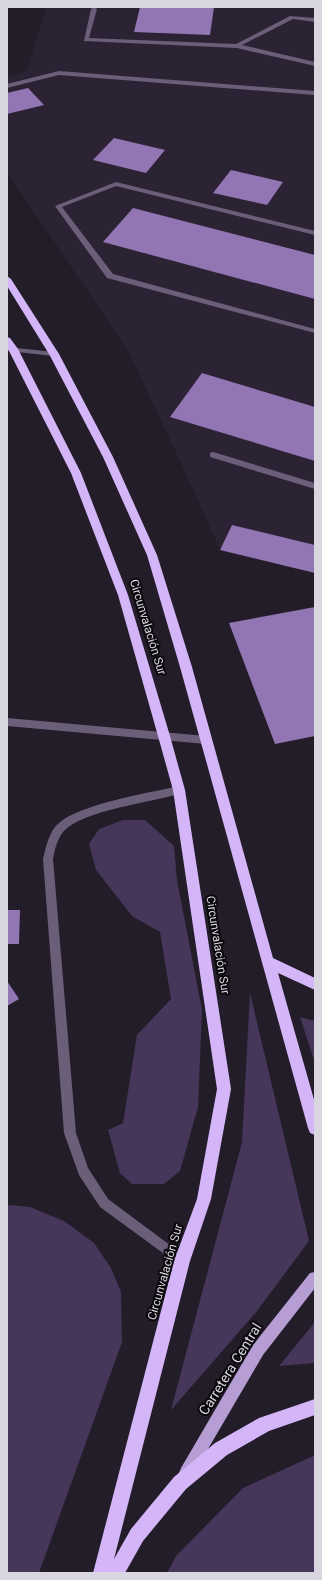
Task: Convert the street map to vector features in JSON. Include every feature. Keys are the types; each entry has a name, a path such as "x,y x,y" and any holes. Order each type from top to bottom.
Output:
{"highway":[{"name":"Circunvalación Sur","path":"7,279 54,354 108,457 152,555 186,667 315,1128"},
{"name":"Circunvalación Sur","path":"7,340 10,349 76,473 118,580 164,736 179,790 224,1089 204,1199 182,1261 102,1573"},
{"path":"268,962 315,984"},
{"name":"Carretera Central","path":"116,1573 137,1535 180,1483 221,1449 265,1424 315,1407"}],"main road":[{"name":"Carretera Central","path":"180,1483 258,1350 315,1278"}],"lane":[{"path":"94,8 86,40 237,46 315,64"},
{"path":"237,46 292,17 315,20"},
{"path":"7,86 59,73 315,93"},
{"path":"315,233 116,184 58,206 110,276 315,331"},
{"path":"10,349 54,354"},
{"path":"213,455 315,486"},
{"path":"7,722 206,740"},
{"path":"179,790 80,815 62,825 52,841 48,859 70,1133 82,1172 104,1203 182,1261"}],"shaded area":[{"path":"46,7 315,7 315,545 232,525 220,550 130,354 7,172 7,77 27,71"},
{"path":"123,820 145,820 174,846 177,880 202,1010 198,1107 180,1171 164,1184 132,1184 120,1173 108,1130 123,1123 137,1035 171,999 160,932 132,916 96,870 89,844 99,829"},
{"path":"250,993 309,1241 257,1311 171,1410 242,1142"},
{"path":"300,1017 315,1021 315,1063"},
{"path":"7,1206 30,1207 64,1221 94,1243 111,1268 121,1292 122,1342 39,1573 7,1573"},
{"path":"315,1322 315,1363 279,1366"},
{"path":"315,1455 315,1573 167,1573 176,1556 243,1488"}],"building":[{"path":"140,7 214,7 210,35 134,32"},
{"path":"28,88 44,105 7,114 7,93"},
{"path":"114,138 165,150 146,173 93,160"},
{"path":"231,170 283,182 267,205 213,193"},
{"path":"133,208 315,255 315,299 103,242"},
{"path":"202,373 315,407 315,461 170,417"},
{"path":"232,525 315,545 315,573 220,550"},
{"path":"315,607 315,736 275,744 229,623"},
{"path":"7,910 20,910 19,944 7,944"},
{"path":"7,981 19,999 7,1006"}]}
